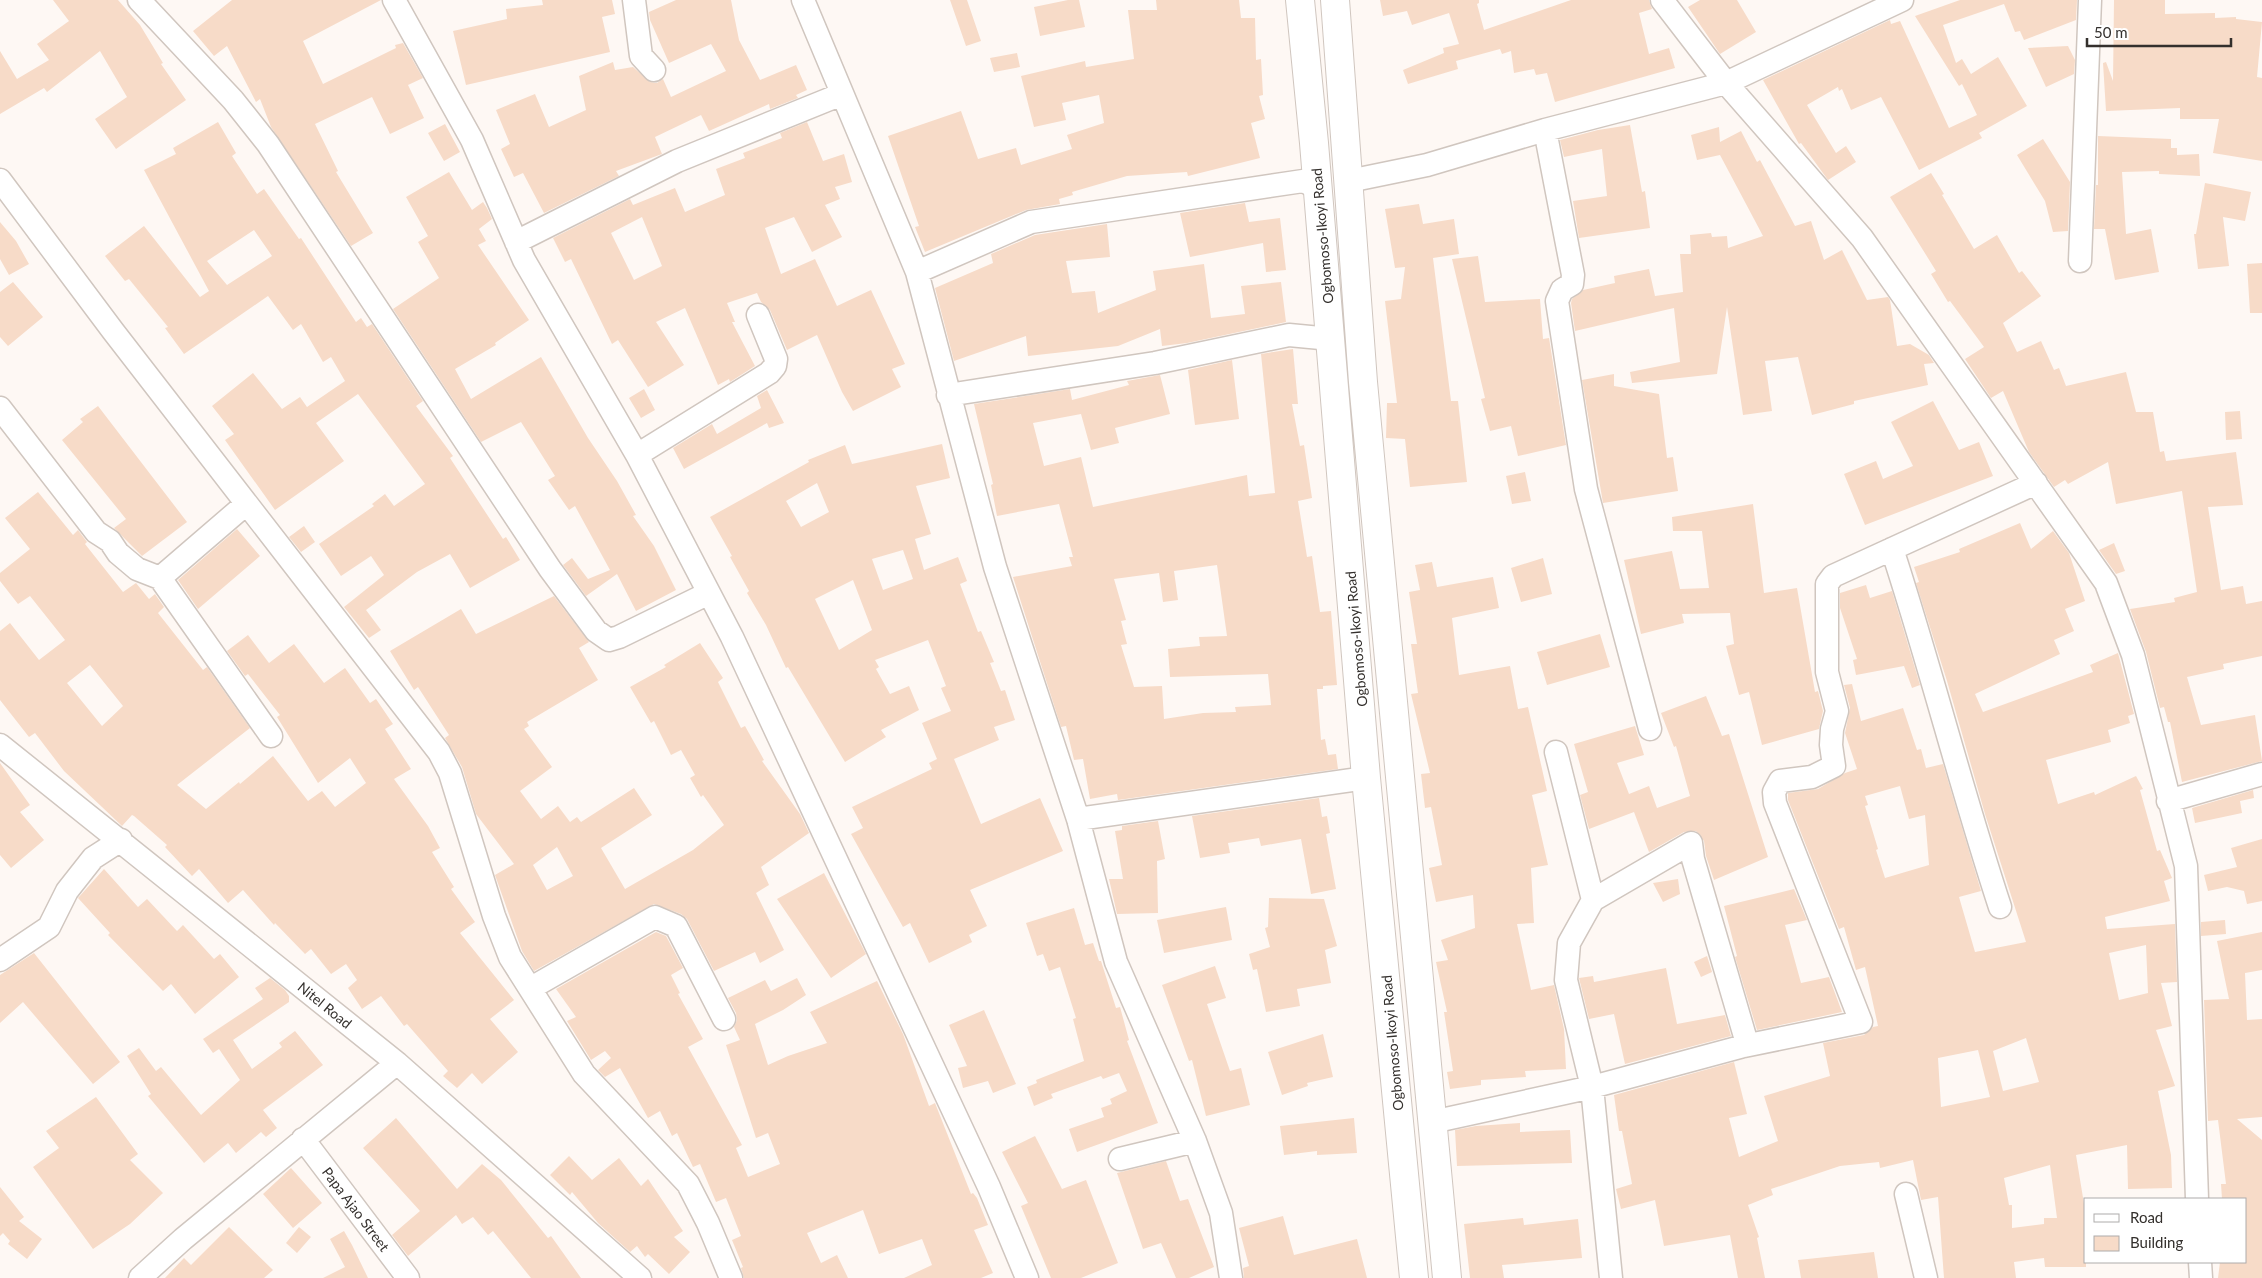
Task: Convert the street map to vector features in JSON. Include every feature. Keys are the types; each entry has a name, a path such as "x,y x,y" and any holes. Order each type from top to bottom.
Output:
{"main road":[{"name":"Ogbomoso-Ikoyi Road","path":"1300,0 1331,339 1366,778 1414,1278"},
{"path":"1335,0 1363,382 1447,1278"}],"street":[{"path":"139,0 233,100 268,144 550,569 596,631 609,640 619,637 709,593"},
{"path":"394,0 472,140 524,260 637,455 732,637 981,1169 1028,1278"},
{"path":"634,0 641,56 654,70"},
{"path":"803,0 917,272 948,395 995,566 1078,820 1116,962 1195,1141 1221,1213 1231,1278"},
{"path":"1662,0 1726,83 1862,238 2106,583 2133,655 2168,801 2186,866 2187,952 2197,1198"},
{"path":"1349,180 1427,165 1545,130 1726,83 1902,0"},
{"path":"2080,261 2090,0"},
{"path":"516,242 677,161 842,94"},
{"path":"1545,130 1573,275 1572,284 1562,290 1557,301 1586,489 1650,729"},
{"path":"0,180 113,331 439,752 450,774 506,949 584,1074 688,1184 708,1223 731,1278"},
{"path":"917,272 1031,222 1303,181 1318,188"},
{"path":"637,455 770,374 775,366 776,359 758,315"},
{"path":"948,395 1155,363 1288,335 1331,339"},
{"path":"0,408 96,532 110,541 118,553 137,569 160,578 270,736"},
{"path":"1432,1122 1592,1087 1744,1046 1861,1022 1775,803 1774,792 1780,781 1812,777 1834,766 1832,737 1837,711 1826,672 1827,584 1833,576 2036,483"},
{"path":"160,578 246,504"},
{"path":"1892,549 1920,635 1982,852 2000,907"},
{"name":"Nitel Road","path":"0,745 121,840 397,1063 640,1278"},
{"path":"1556,752 1593,900"},
{"path":"2168,801 2262,774"},
{"path":"1078,820 1366,778"},
{"path":"0,960 49,927 67,891 93,858 121,840"},
{"path":"1611,1278 1592,1087 1566,980 1569,943 1593,900 1691,843 1693,859 1746,1040 1744,1046"},
{"path":"531,988 655,917 676,926 724,1019"},
{"path":"140,1278 183,1239 397,1063"},
{"name":"Papa Ajao Street","path":"303,1139 408,1278"},
{"path":"1120,1159 1195,1141"},
{"path":"1906,1194 1926,1278"},
{"path":"2200,1263 2201,1278"}],"building":[{"path":"53,0 118,0 140,25 163,63 161,64 186,100 116,149 95,119 127,97 100,51 47,92 44,88 0,114 0,51 17,79 49,60 37,44 69,21"},
{"path":"232,0 381,0 303,41 323,84 396,48 395,45 403,43 423,78 408,85 424,118 390,134 372,97 315,124 338,171 336,172 373,233 351,246 271,127 260,99 256,102 227,46 214,56 193,31"},
{"path":"542,0 612,0 615,14 602,17 610,52 466,85 453,31 507,19 506,9 543,5"},
{"path":"676,0 731,0 739,40 760,80 796,65 807,90 796,95 798,98 770,109 769,104 709,131 701,115 655,137 662,154 616,171 619,176 544,213 523,173 514,177 501,149 510,144 496,110 535,94 549,127 586,110 579,76 613,62 615,70 633,67 650,82 657,83 663,79 671,97 726,71 711,44 669,63 650,20 649,12"},
{"path":"950,0 967,0 981,41 966,46"},
{"path":"1068,0 1079,0 1085,27 1040,36 1034,7"},
{"path":"1156,0 1239,0 1241,18 1255,18 1256,60 1261,59 1263,95 1259,96 1265,119 1251,123 1260,158 1188,176 1187,172 1127,176 1072,192 1073,195 1059,199 1060,204 1026,210 925,252 915,227 919,226 888,136 961,111 978,159 1016,148 1021,165 1072,149 1067,135 1104,123 1099,95 1062,103 1066,120 1034,127 1021,76 1085,61 1086,67 1134,59 1128,10 1157,10"},
{"path":"1380,0 1479,0 1477,4 1484,30 1571,0 1649,0 1652,9 1639,13 1649,54 1669,48 1675,68 1555,102 1547,73 1536,75 1534,69 1514,73 1511,51 1502,54 1500,49 1456,61 1458,69 1408,84 1403,70 1444,53 1443,48 1459,44 1449,13 1412,25 1407,11 1383,16"},
{"path":"1700,0 1737,0 1756,32 1720,54 1688,7"},
{"path":"1960,0 2077,0 2076,20 2024,40 2020,31 2015,32 2004,4 1943,25 1956,63 1962,59 1971,74 1998,57 2027,106 1979,133 1982,138 1919,170 1881,97 1851,110 1842,89 1839,91 1838,87 1807,105 1836,153 1846,146 1856,162 1828,180 1801,143 1799,144 1763,80 1890,20 1891,24 1900,21 1949,128 1977,115 1962,84 1959,86 1915,16"},
{"path":"2114,0 2165,0 2165,14 2215,13 2215,18 2236,17 2236,19 2262,22 2257,77 2262,78 2262,161 2213,153 2219,119 2180,119 2180,108 2106,111 2103,63 2106,62 2113,81"},
{"path":"2068,46 2075,60 2074,74 2046,87 2028,48"},
{"path":"1017,53 1020,67 994,72 990,58"},
{"path":"218,122 236,153 232,156 257,194 264,189 299,239 301,238 356,322 361,318 367,327 372,324 423,401 416,406 453,456 450,458 503,539 506,537 520,560 470,588 450,554 417,572 366,610 381,630 369,638 344,607 384,575 371,556 341,576 319,544 374,506 372,504 385,494 394,506 425,484 358,394 316,423 344,461 275,510 225,440 234,434 212,406 253,373 282,409 300,397 307,407 345,381 331,357 323,362 301,324 293,330 268,296 184,354 165,328 168,327 129,279 125,281 105,256 144,226 200,297 209,291 144,170 176,154 173,148","holes":["254,230 272,256 227,285 207,261"]},
{"path":"807,122 823,161 844,154 852,182 835,187 840,199 825,205 842,237 812,252 794,217 765,228 781,274 815,259 837,306 871,290 905,364 892,369 901,387 853,411 842,392 817,335 787,350 770,310 761,302 757,293 727,303 735,322 732,322 755,366 730,382 729,379 718,385 685,308 656,322 684,365 648,387 618,340 612,344 571,259 565,262 553,238 630,199 633,205 675,188 685,212 725,195 716,169 745,158 743,153 782,138 780,133","holes":["642,217 662,266 634,280 611,233"]},
{"path":"445,124 460,152 444,161 428,133"},
{"path":"1630,125 1642,192 1645,191 1650,228 1579,238 1573,201 1607,196 1602,149 1564,157 1560,140 1598,130"},
{"path":"1719,127 1720,142 1741,131 1757,162 1760,160 1795,226 1811,221 1824,260 1842,250 1867,300 1888,297 1897,346 1910,344 1929,355 1934,363 1924,364 1928,385 1854,401 1854,404 1812,415 1798,357 1765,361 1772,411 1743,415 1727,307 1717,374 1632,383 1630,372 1680,362 1674,308 1575,331 1572,299 1583,290 1615,283 1614,276 1649,269 1655,296 1683,292 1680,254 1691,254 1690,235 1711,233 1712,237 1727,236 1728,248 1763,236 1720,155 1697,160 1691,135"},
{"path":"2098,136 2171,139 2171,148 2177,148 2177,155 2199,154 2200,176 2159,174 2159,171 2122,172 2126,234 2151,229 2159,272 2115,280 2105,229 2094,229 2096,185 2098,185"},
{"path":"2043,139 2070,182 2068,231 2053,232 2045,201 2017,155"},
{"path":"449,172 472,210 483,202 487,208 492,219 479,229 486,241 478,245 529,320 495,343 496,345 455,369 471,399 541,357 588,438 617,481 636,515 633,516 654,546 676,590 636,611 617,574 586,596 563,565 572,558 588,579 610,570 575,506 569,510 548,480 555,476 521,422 481,442 393,309 439,278 418,242 428,236 406,197"},
{"path":"1931,173 1974,249 1997,235 2019,273 2022,271 2041,296 2003,323 2017,352 2041,341 2054,370 2059,368 2066,386 2126,372 2136,412 2153,412 2160,452 2164,451 2166,461 2236,452 2243,505 2208,507 2221,590 2243,586 2246,604 2262,601 2262,656 2223,664 2224,669 2187,677 2201,725 2255,715 2262,761 2182,782 2170,722 2168,722 2164,707 2160,708 2146,652 2130,609 2175,602 2174,598 2197,592 2182,491 2116,504 2108,462 2068,484 2065,480 2054,487 2029,452 2003,391 1991,398 1965,359 1984,347 1950,301 1948,302 1931,274 1936,271 1890,197"},
{"path":"2205,183 2251,192 2245,221 2223,217 2229,266 2198,269 2194,234 2196,234"},
{"path":"1245,203 1249,222 1280,218 1286,270 1266,272 1263,243 1190,257 1180,213"},
{"path":"1419,204 1423,224 1454,219 1459,254 1433,258 1451,401 1458,401 1467,482 1410,487 1405,439 1386,438 1387,403 1397,403 1385,301 1401,299 1405,267 1395,268 1385,209"},
{"path":"0,222 16,241 29,264 9,275 0,259"},
{"path":"1107,224 1110,257 1066,261 1072,293 1095,291 1098,313 1156,290 1153,271 1204,264 1211,318 1245,314 1241,286 1281,282 1286,322 1187,343 1162,346 1160,329 1118,346 1028,356 1026,336 954,361 935,288 993,263 991,254 1035,235"},
{"path":"1478,256 1485,302 1540,299 1543,339 1549,338 1566,445 1518,456 1511,426 1490,431 1481,399 1485,398 1452,259"},
{"path":"2262,263 2262,313 2250,313 2247,264"},
{"path":"13,282 43,317 8,346 0,337 0,292"},
{"path":"1293,349 1298,404 1292,404 1300,446 1304,445 1312,498 1298,501 1307,557 1312,556 1320,612 1331,611 1337,685 1323,686 1323,689 1317,689 1321,740 1325,739 1328,755 1336,754 1338,769 1118,800 1117,794 1090,799 1083,759 1074,760 1066,726 1061,727 1013,577 1072,566 1069,557 1073,557 1059,504 997,516 991,485 993,484 974,404 1070,389 1072,400 1129,385 1127,381 1160,375 1170,414 1115,428 1119,443 1091,450 1081,414 1033,423 1044,466 1081,457 1093,507 1247,475 1249,496 1275,493 1261,354","holes":["1217,565 1227,636 1199,637 1200,646 1168,649 1170,677 1268,674 1271,705 1235,707 1236,712 1203,713 1164,719 1162,686 1134,687 1121,645 1127,644 1121,621 1126,620 1114,579 1159,573 1163,602 1178,600 1174,571"]},
{"path":"1232,360 1239,419 1195,425 1188,370"},
{"path":"1614,374 1614,386 1659,394 1667,458 1673,457 1678,491 1603,503 1582,380"},
{"path":"644,389 655,410 641,418 629,398"},
{"path":"767,390 784,423 769,428 767,423 684,469 673,448 712,424 717,434 761,408 757,396"},
{"path":"1933,401 1959,450 1979,442 1993,476 1865,525 1844,474 1876,461 1883,479 1913,466 1891,422"},
{"path":"98,406 187,522 142,556 114,528 126,519 62,440 83,422 80,419"},
{"path":"2240,411 2242,439 2226,440 2225,412"},
{"path":"942,444 950,478 916,486 931,534 915,539 924,570 958,557 967,581 960,584 978,632 981,631 994,662 990,663 1001,691 1005,690 1015,720 994,727 999,740 954,759 981,824 1040,798 1063,851 970,890 987,926 969,935 972,942 929,963 910,923 903,927 851,834 863,828 852,807 932,769 929,763 937,759 922,723 951,711 941,688 946,686 928,640 875,660 879,667 876,669 890,694 909,686 919,710 881,730 886,737 845,762 788,667 786,668 766,625 747,593 749,591 730,557 732,556 710,517 809,462 808,460 845,445 852,464","holes":["817,483 829,512 801,527 786,501","903,550 913,579 883,590 872,559","853,580 872,630 839,650 815,599"]},
{"path":"1525,472 1531,501 1512,504 1506,476"},
{"path":"38,492 73,535 78,530 87,542 85,544 123,592 136,583 149,599 155,594 164,607 158,613 203,670 207,667 250,728 177,785 206,809 273,756 308,801 322,791 335,807 366,783 350,758 318,783 277,717 280,715 248,674 245,676 227,651 248,635 269,663 294,644 324,683 345,668 370,703 376,699 393,724 385,729 411,769 394,779 428,826 440,848 432,852 454,887 451,889 475,922 460,933 514,1000 490,1019 518,1052 482,1084 472,1073 457,1088 443,1076 448,1071 407,1024 404,1026 381,996 362,1009 348,988 357,980 346,964 331,974 311,949 305,954 275,923 274,925 243,890 228,903 199,869 192,876 165,847 167,845 134,816 132,815 122,826 64,771 35,733 29,737 0,700 0,631 10,623 39,660 65,640 30,596 18,604 0,581 0,573 30,549 5,518","holes":["90,665 123,706 102,726 67,683"]},
{"path":"1753,504 1764,593 1797,588 1815,692 1818,691 1823,711 1819,729 1762,745 1749,692 1739,695 1726,646 1734,644 1730,613 1682,614 1684,623 1641,634 1624,560 1672,551 1680,589 1709,588 1702,531 1673,531 1672,517"},
{"path":"2020,523 2031,549 2053,531 2069,553 2085,601 2065,609 2074,631 2054,640 2060,654 1975,694 1983,712 2093,672 2090,665 2118,653 2134,714 2128,716 2130,723 2108,730 2111,742 2046,760 2058,804 2094,792 2095,795 2136,776 2143,789 2140,790 2157,851 2160,850 2172,878 2164,881 2170,901 2105,917 2107,929 2175,924 2177,982 2161,983 2172,1026 2156,1030 2175,1086 2158,1091 2171,1155 2172,1188 2128,1189 2127,1145 2076,1155 2084,1204 2084,1263 2086,1263 2086,1267 2045,1267 2044,1258 2014,1262 2016,1278 1944,1278 1938,1197 1921,1200 1913,1160 1880,1168 1879,1162 1840,1166 1771,1189 1773,1195 1748,1205 1759,1237 1757,1238 1765,1278 1738,1278 1730,1235 1664,1246 1655,1200 1621,1209 1616,1189 1632,1184 1622,1131 1619,1131 1614,1095 1734,1062 1747,1114 1729,1118 1739,1157 1778,1141 1764,1096 1830,1076 1823,1043 1864,1035 1873,1027 1878,1026 1865,967 1856,970 1844,927 1839,929 1788,800 1788,793 1818,789 1845,773 1857,769 1845,733 1850,708 1844,685 1852,684 1861,721 1903,708 1917,750 1921,749 1926,768 1943,764 1981,891 1959,897 1975,952 2026,942 1985,814 1947,681 1916,583 1919,582 1914,567 1960,552 1959,549","holes":["1900,786 1909,819 1925,815 1929,865 1885,878 1865,806 1868,805 1865,796","2146,945 2148,993 2119,1000 2109,953","2026,1038 2039,1082 2003,1091 1993,1051","1978,1050 1990,1097 1941,1107 1938,1058","2050,1165 2057,1218 2044,1218 2044,1224 2012,1228 2012,1205 2009,1205 2004,1178"]},
{"path":"304,526 315,542 301,552 289,537"},
{"path":"237,529 260,556 198,609 178,580"},
{"path":"2114,543 2125,571 2116,574 2099,550"},
{"path":"1543,558 1552,594 1521,602 1511,568"},
{"path":"1432,562 1437,587 1493,577 1499,608 1452,618 1459,675 1510,666 1518,709 1528,707 1547,791 1532,795 1548,865 1531,868 1534,923 1517,924 1531,990 1554,985 1564,1029 1566,1069 1525,1071 1526,1077 1481,1080 1481,1085 1450,1089 1447,1072 1453,1071 1444,1012 1447,1012 1436,962 1448,960 1441,940 1475,928 1473,895 1436,902 1429,868 1442,865 1431,807 1425,808 1421,774 1430,773 1411,694 1418,693 1411,644 1417,644 1409,592 1420,590 1415,565"},
{"path":"1866,585 1870,598 1892,591 1920,685 1912,688 1904,666 1856,675 1853,660 1857,659 1840,608 1840,593"},
{"path":"554,596 589,642 579,648 598,680 527,722 529,726 524,729 552,767 520,791 541,819 558,806 570,822 577,817 581,822 634,788 652,815 601,848 625,889 693,850 724,825 703,795 701,797 690,778 695,775 681,750 671,755 654,721 651,723 630,687 666,667 664,665 700,643 723,678 718,682 741,728 745,726 764,760 762,761 800,814 809,833 761,867 769,885 756,893 784,950 760,963 755,952 714,971 687,919 681,914 654,904 534,971 522,951 495,875 514,864 476,814 462,767 445,738 449,735 418,687 414,690 390,651 461,609 476,634","holes":["557,847 573,876 547,890 533,865"]},
{"path":"1600,634 1610,667 1547,685 1537,652"},
{"path":"1706,696 1722,736 1729,734 1768,857 1714,880 1706,856 1704,841 1696,831 1684,832 1649,852 1634,812 1589,829 1580,795 1588,792 1574,744 1635,726 1644,755 1617,763 1629,794 1649,786 1657,808 1690,796 1676,746 1674,747 1661,713"},
{"path":"0,763 30,805 20,812 44,840 11,868 0,855"},
{"path":"2253,790 2254,798 2240,801 2242,813 2195,823 2192,808"},
{"path":"1319,798 1322,817 1327,816 1330,833 1326,834 1336,889 1311,894 1301,839 1261,846 1259,838 1228,843 1230,853 1200,858 1192,816"},
{"path":"1158,821 1165,859 1157,861 1158,913 1117,914 1109,879 1123,879 1115,831 1122,830 1122,826"},
{"path":"2262,839 2262,901 2247,904 2244,891 2227,887 2208,891 2204,875 2237,867 2231,848"},
{"path":"104,869 138,907 147,899 177,931 183,925 214,959 220,954 239,977 195,1014 171,984 163,991 108,935 110,933 78,898"},
{"path":"824,873 866,954 831,978 777,899"},
{"path":"1678,879 1680,894 1663,902 1653,883"},
{"path":"1794,889 1807,920 1785,925 1801,983 1829,977 1842,1012 1757,1030 1735,957 1737,956 1724,906"},
{"path":"1269,898 1324,899 1337,946 1325,950 1331,983 1297,989 1300,1006 1266,1012 1257,969 1253,970 1249,954 1270,947 1265,928 1268,927"},
{"path":"1226,907 1232,940 1164,953 1157,920"},
{"path":"1074,908 1085,945 1093,943 1099,961 1101,961 1116,1008 1120,1007 1129,1040 1127,1041 1158,1123 1077,1152 1069,1129 1104,1117 1101,1108 1112,1104 1110,1099 1127,1091 1119,1073 1103,1079 1101,1076 1051,1094 1053,1098 1034,1106 1027,1087 1037,1083 1036,1080 1084,1061 1073,1019 1076,1018 1060,967 1049,971 1043,954 1037,956 1026,923"},
{"path":"2225,920 2226,934 2201,936 2201,922"},
{"path":"656,932 666,936 683,968 671,975 680,993 678,994 703,1039 688,1047 742,1145 736,1148 748,1177 780,1164 768,1133 756,1138 726,1045 740,1040 734,1027 737,1020 736,1013 728,998 765,980 771,991 797,978 806,995 783,1010 755,1024 768,1065 827,1043 810,1012 877,981 903,1034 929,1106 935,1103 971,1194 973,1193 977,1198 988,1225 974,1230 993,1273 981,1278 904,1278 932,1265 922,1239 879,1254 863,1210 807,1233 821,1263 837,1255 848,1278 744,1278 741,1268 743,1267 732,1240 741,1236 726,1198 716,1202 700,1164 693,1167 677,1133 672,1136 660,1111 648,1118 620,1068 605,1077 598,1070 611,1058 605,1051 591,1060 567,1021 576,1017 556,989"},
{"path":"2262,932 2262,970 2245,973 2247,1020 2262,1019 2262,1117 2237,1119 2262,1140 2262,1278 2218,1278 2220,1263 2247,1263 2247,1198 2222,1198 2221,1184 2226,1184 2218,1120 2208,1121 2204,1000 2229,999 2217,941"},
{"path":"34,953 120,1062 93,1084 23,1002 0,1023 0,975"},
{"path":"1707,956 1712,972 1701,977 1694,962"},
{"path":"1215,966 1226,998 1207,1004 1230,1071 1241,1068 1250,1105 1206,1116 1192,1060 1189,1061 1162,985"},
{"path":"1666,968 1677,1024 1725,1015 1731,1036 1625,1064 1614,1014 1589,1019 1579,978 1593,976 1594,982"},
{"path":"270,978 285,990 289,996 289,1002 233,1040 252,1069 282,1047 279,1043 295,1031 323,1065 263,1110 277,1128 266,1137 261,1132 236,1153 228,1143 204,1163 148,1096 151,1094 127,1056 139,1048 156,1071 161,1067 201,1115 240,1080 219,1049 213,1053 203,1039 263,999 255,988"},
{"path":"984,1010 1016,1084 993,1093 988,1081 963,1088 958,1068 967,1066 949,1025"},
{"path":"1323,1034 1333,1077 1307,1083 1308,1086 1282,1095 1268,1052"},
{"path":"96,1097 138,1154 130,1160 163,1193 130,1224 93,1249 33,1167 59,1148 46,1131"},
{"path":"396,1118 457,1189 482,1164 501,1180 548,1238 551,1236 581,1278 531,1278 493,1231 488,1235 473,1217 462,1224 456,1215 408,1256 392,1235 420,1211 363,1148"},
{"path":"1354,1118 1357,1153 1317,1155 1317,1151 1284,1155 1280,1126"},
{"path":"1520,1123 1520,1132 1570,1130 1572,1163 1457,1166 1455,1130 1476,1126"},
{"path":"1035,1136 1062,1189 1086,1180 1118,1263 1081,1278 1051,1278 1021,1206 1028,1203 1002,1152"},
{"path":"569,1156 592,1180 619,1158 641,1186 648,1179 683,1231 674,1237 690,1252 669,1274 648,1254 645,1257 637,1246 630,1252 598,1223 572,1192 570,1195 550,1175"},
{"path":"1166,1161 1180,1201 1188,1199 1214,1267 1189,1278 1176,1278 1161,1243 1143,1249 1117,1173"},
{"path":"291,1168 322,1203 293,1228 263,1194"},
{"path":"0,1187 24,1217 19,1221 42,1239 27,1259 8,1244 10,1241 3,1233 0,1236"},
{"path":"1283,1216 1294,1255 1357,1239 1367,1278 1244,1278 1243,1268 1249,1266 1239,1228"},
{"path":"1523,1218 1524,1225 1578,1219 1582,1258 1502,1265 1504,1278 1470,1278 1464,1224"},
{"path":"229,1227 273,1270 264,1278 165,1278 184,1258 191,1265"},
{"path":"299,1227 311,1237 297,1253 286,1243"},
{"path":"344,1231 368,1278 323,1278 345,1267 330,1239"},
{"path":"1874,1252 1878,1278 1801,1278 1798,1260"}]}
